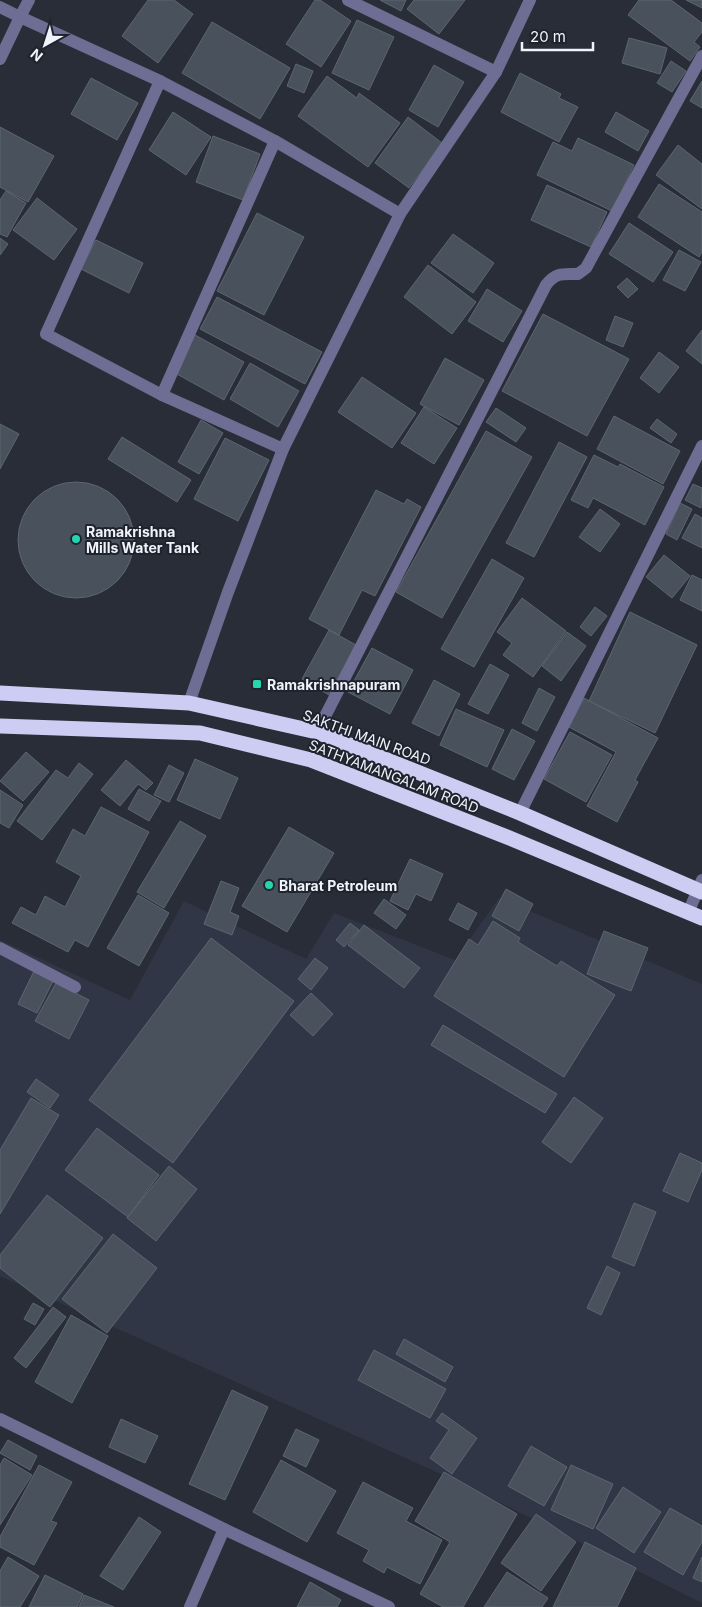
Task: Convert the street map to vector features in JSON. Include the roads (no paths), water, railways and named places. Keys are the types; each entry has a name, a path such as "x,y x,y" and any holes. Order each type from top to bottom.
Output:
{"highway":[{"name":"SAKTHI MAIN ROAD","path":"0,693 189,703 316,732 520,813 701,888"},
{"name":"SATHYAMANGALAM ROAD","path":"0,726 200,733 312,760 507,837 695,916"}],"street":[{"path":"0,58 29,0"},
{"path":"348,0 496,72"},
{"path":"189,703 228,592 283,449 400,214 496,72 530,0"},
{"path":"0,7 160,81 275,141 400,214"},
{"path":"316,732 546,285 552,278 560,274 578,274 586,268 702,56"},
{"path":"160,81 46,334 162,395 283,449"},
{"path":"162,395 275,141"},
{"path":"520,813 702,446"},
{"path":"695,916 701,888"},
{"path":"0,948 75,987"},
{"path":"0,1418 383,1606"},
{"path":"190,1607 224,1528"}],"place":[{"name":"Ramakrishna Mills Water Tank","path":"76,539"},
{"name":"Ramakrishnapuram","path":"257,684"},
{"name":"Bharat Petroleum","path":"269,885"}]}
